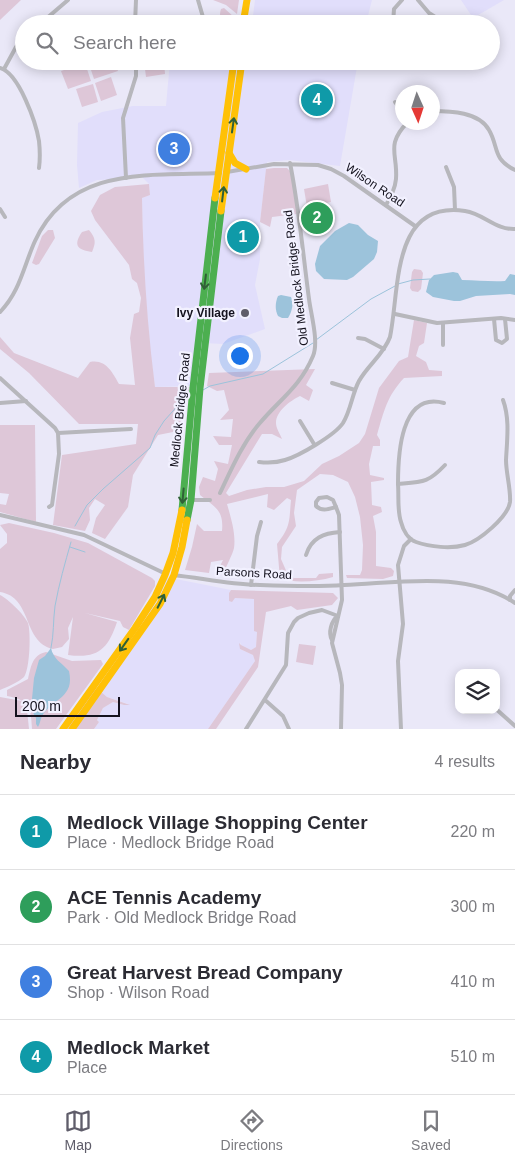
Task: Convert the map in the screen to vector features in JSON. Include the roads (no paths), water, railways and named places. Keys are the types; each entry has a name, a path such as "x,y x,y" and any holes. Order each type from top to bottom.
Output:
{"highway":[{"path":"243,15 245,0"},
{"path":"248,15 251,0"},
{"name":"Medlock Bridge Road","path":"63,729 139,623 153,600 165,574 176,538 181,513 218,173 233,70"},
{"name":"Medlock Bridge Road","path":"72,729 160,604 174,575 183,542 191,500 200,388 238,70"},
{"path":"229,152 236,165 246,169"}],"street":[{"path":"50,15 68,0"},
{"path":"135,15 136,0"},
{"path":"198,0 203,15"},
{"path":"394,15 394,9 402,0"},
{"path":"418,0 432,15"},
{"path":"15,48 2,68 19,85 25,99 39,140 40,168"},
{"path":"126,178 123,118 136,76 136,70"},
{"path":"440,112 463,114 480,119 490,131 501,161 515,170"},
{"path":"386,204 395,188 394,149 400,130"},
{"path":"0,312 16,291 34,242 46,221 74,194 89,186 126,178 218,173 264,165 290,163"},
{"name":"Wilson Road","path":"290,163 318,165 331,169 386,204 415,226"},
{"name":"Old Medlock Bridge Road","path":"220,493 246,444 260,424 291,392 308,368 315,353 314,327 304,259 302,230 290,163"},
{"path":"446,168 454,187 455,210"},
{"path":"0,209 5,217"},
{"path":"259,462 284,461 336,431 342,424 360,379 384,349 390,338 406,243 415,226 432,214 455,210 473,213 502,228 515,229"},
{"path":"395,314 443,323 506,318 515,320"},
{"path":"494,319 496,340 502,343 507,339 506,318"},
{"path":"443,323 444,345"},
{"path":"358,338 365,339 384,349"},
{"path":"0,378 56,428 58,433 59,454 52,504 49,507"},
{"path":"332,382 355,390"},
{"path":"444,403 435,401 425,403 416,409 406,424 398,457 400,519 404,530 411,539 428,545 454,546 466,545 482,535 500,520 512,502 506,471 507,410 503,400"},
{"path":"0,403 26,401"},
{"path":"300,420 314,444"},
{"path":"58,433 132,429"},
{"path":"398,484 428,480 445,465"},
{"path":"336,507 325,510 320,509 316,506 316,502 319,498 327,497 333,500 336,507 339,515 342,600 332,640 342,685 340,729"},
{"path":"191,500 210,500"},
{"name":"Parsons Road","path":"0,515 84,535 165,574 251,585 342,585 438,581 460,583 486,589 514,601"},
{"path":"251,585 256,536 261,522"},
{"path":"306,554 308,548 323,534 340,532"},
{"path":"401,729 398,661 403,624 398,565 404,546 411,539"},
{"path":"514,601 510,596 515,590"},
{"path":"246,729 286,665 288,633 294,622 309,613 322,610 338,616"},
{"path":"265,700 283,716 289,729"},
{"path":"500,713 515,726"}],"water":[{"path":"349,223 358,225 368,235 378,241 374,259 347,280 324,279 316,271 315,264 320,246 335,231"},
{"path":"458,273 462,280 505,281 510,274 515,275 515,295 476,296 454,301 433,297 426,292 429,280 434,275"},
{"path":"278,296 291,297 292,299 291,313 288,318 282,318 277,314 276,301"},
{"path":"51,648 56,658 69,671 69,687 62,697 42,716 38,727 31,709 34,678 39,660"}],"waterway":[{"path":"398,284 413,280 430,279"},
{"path":"316,340 371,299 395,286"},
{"path":"203,390 210,386 263,374 313,343"},
{"path":"75,526 87,505 150,448 155,435 164,421 181,402 189,397"},
{"path":"51,648 55,606 71,542"},
{"path":"70,547 85,552"}],"place":[{"name":"Medlock Market","path":"317,100"},
{"name":"Great Harvest Bread Company","path":"174,149"},
{"name":"ACE Tennis Academy","path":"317,218"},
{"name":"Medlock Village Shopping Center","path":"243,237"},
{"name":"Ivy Village","path":"245,313"}]}
